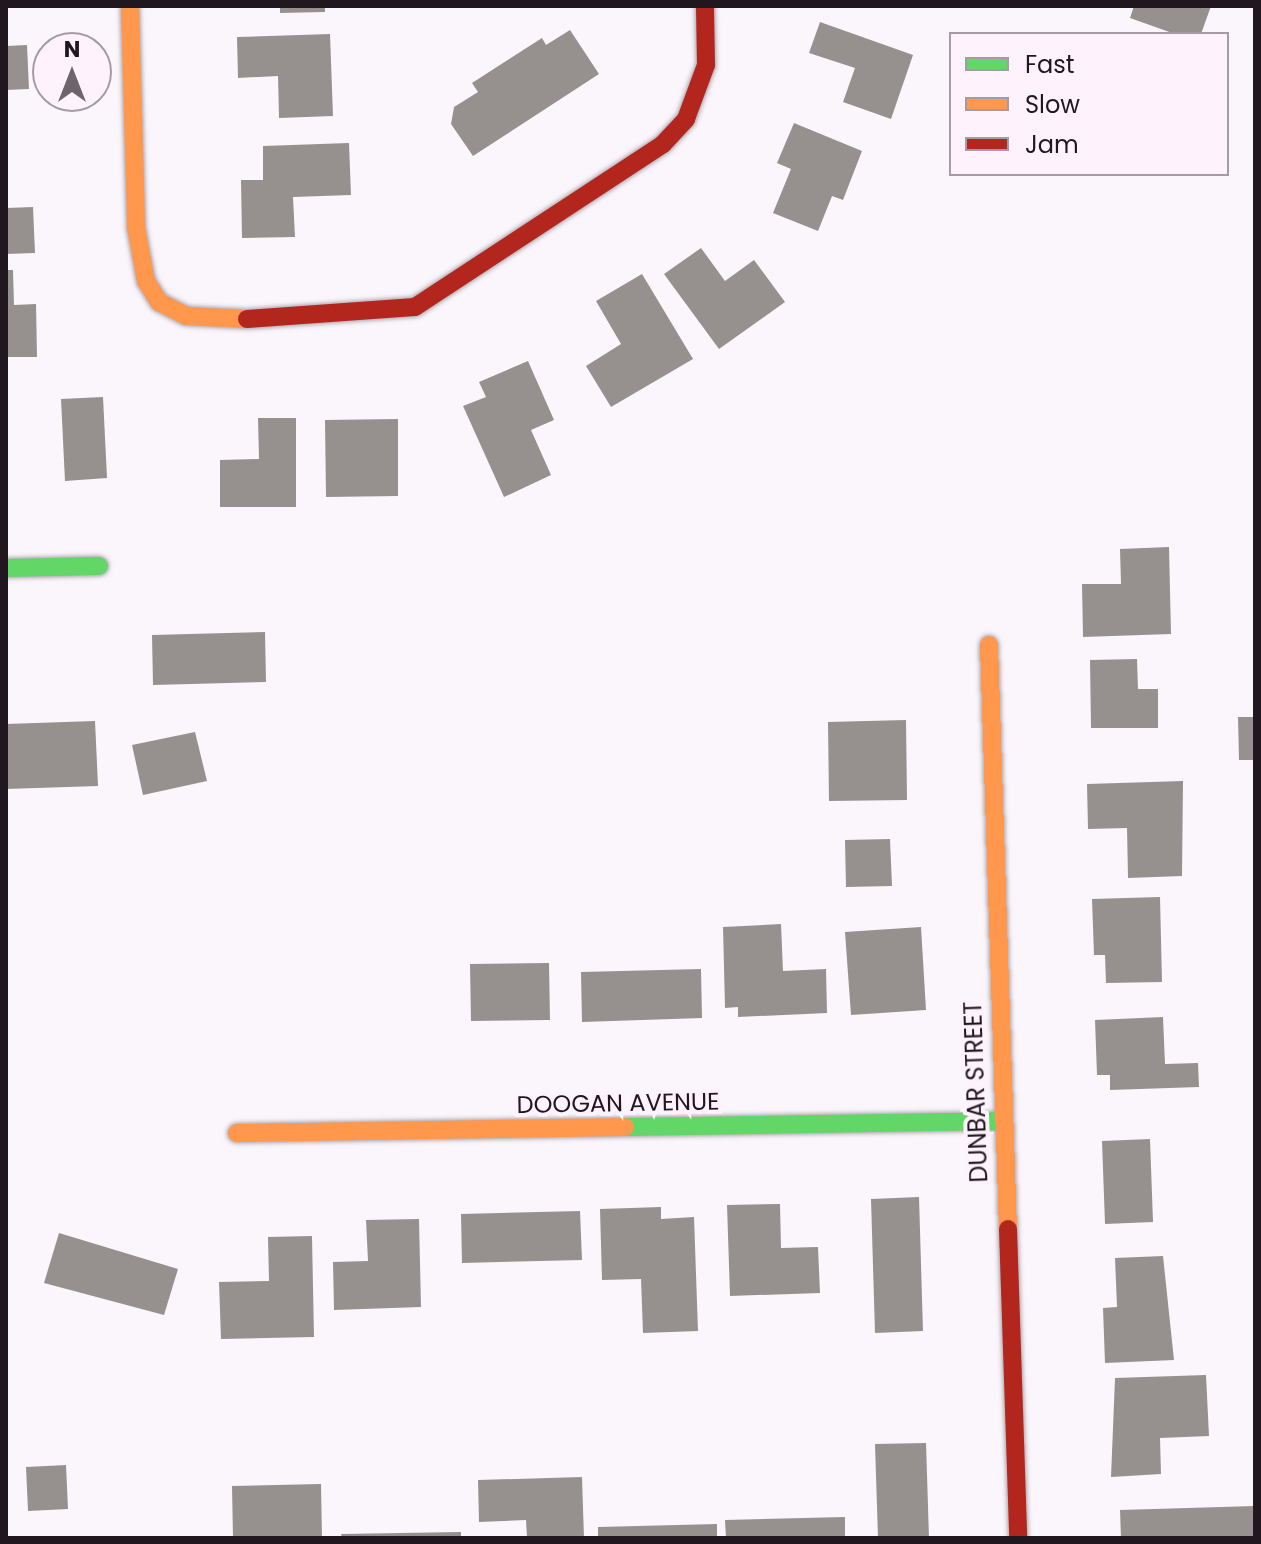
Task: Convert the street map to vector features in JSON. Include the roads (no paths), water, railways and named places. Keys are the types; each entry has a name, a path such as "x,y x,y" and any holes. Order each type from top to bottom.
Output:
{"street":[{"path":"130,6 136,227 146,281 159,302 186,316 235,319 415,307 663,144 698,91 706,65 705,6"},
{"path":"6,568 99,566"},
{"name":"DUNBAR STREET","path":"989,645 999,1121 1018,1538"},
{"name":"DOOGAN AVENUE","path":"237,1133 999,1121"}]}
